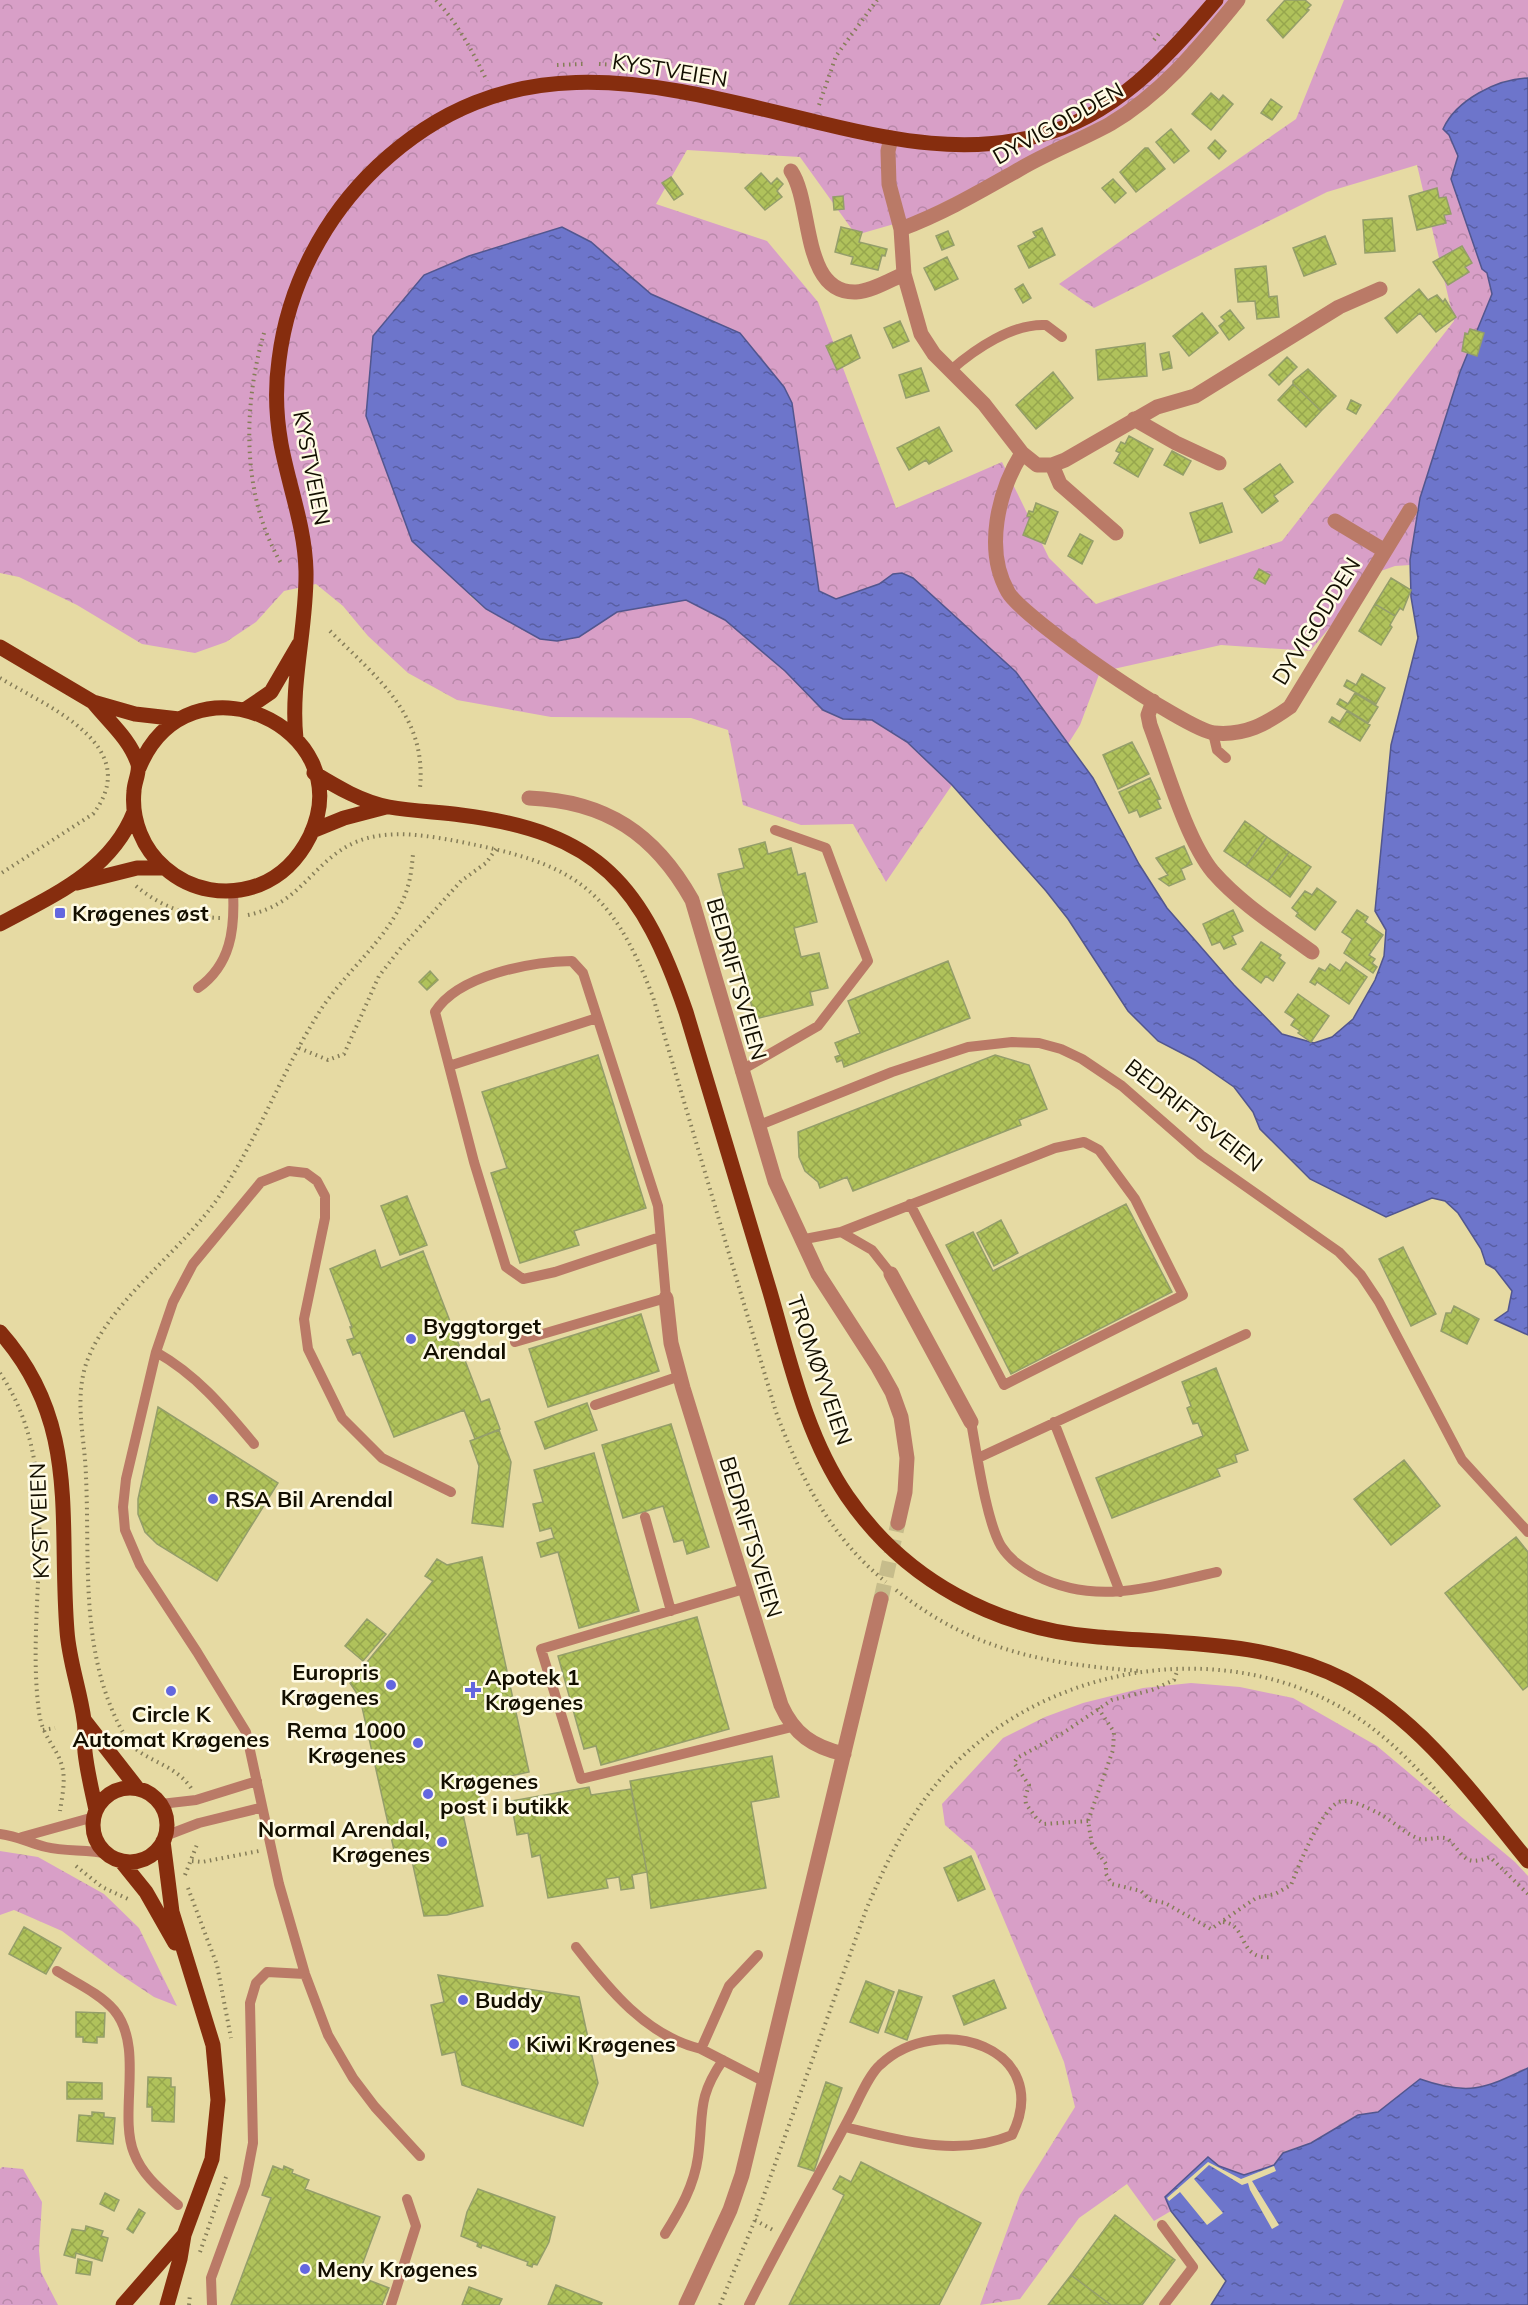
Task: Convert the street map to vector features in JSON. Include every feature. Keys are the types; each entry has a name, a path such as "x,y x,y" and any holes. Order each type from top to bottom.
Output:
{"main road":[{"name":"KYSTVEIEN","path":"296,739 294,723 299,644 305,602 305,551 277,417 276,392 283,334 299,282 332,218 359,183 392,153 429,126 487,99 540,85 572,81 642,84 680,90 891,138 933,145 994,144 1038,136 1076,122 1119,98 1149,74 1216,0"},
{"name":"KYSTVEIEN","path":"246,709 271,692 299,644"},
{"path":"0,647 93,702 135,714 179,719"},
{"path":"93,702 126,740 139,768"},
{"path":"218,707 246,709 273,720 296,739 314,773 318,796 312,831 297,857 275,877 248,888 233,891 197,887 165,868 144,843 134,812 134,790 139,768 155,740 179,719 191,713 218,707"},
{"name":"TROMØYVEIEN","path":"314,773 337,787 386,807 490,819 558,839 604,867 640,907 670,964 686,1012 784,1342 816,1437 846,1494 877,1534 901,1558 936,1584 972,1605 1019,1623 1094,1637 1200,1644 1257,1651 1290,1659 1344,1679 1384,1704 1411,1727 1470,1788 1528,1861"},
{"name":"TROMØYVEIEN","path":"312,831 344,818 386,807"},
{"path":"77,883 123,837 134,812"},
{"path":"0,924 77,883 137,868 165,868"},
{"name":"KYSTVEIEN","path":"0,1332 34,1379 49,1411 56,1434 63,1499 67,1633 85,1721 85,1754 95,1814"},
{"name":"KYSTVEIEN","path":"85,1721 138,1789"},
{"path":"167,2305 184,2235 212,2159 218,2100 213,2045 206,2016 186,1961 172,1912 164,1839 166,1820 161,1804 147,1792 138,1789 124,1788 110,1793 95,1814 95,1838 146,1892 186,1961"},
{"path":"114,1858 131,1862 150,1856 164,1839"},
{"path":"123,2305 184,2235"}],"street":[{"name":"DYVIGODDEN","path":"901,229 967,200 1021,168 1081,140 1128,112 1189,59 1238,0"},
{"path":"891,138 888,151 889,184 901,229 904,274 921,334 934,354 984,404 1022,453 1037,465 1052,465 1157,407 1195,396 1328,313 1380,289"},
{"path":"791,171 803,196 813,256 830,283 843,290 857,292 904,274"},
{"path":"1134,419 1176,443 1219,463"},
{"name":"DYVIGODDEN","path":"1022,453 1002,502 993,541 1008,593 1043,627 1178,718 1213,733 1243,732 1260,727 1290,707 1410,510"},
{"path":"1052,465 1060,484 1116,533"},
{"name":"DYVIGODDEN","path":"1335,521 1385,551"},
{"path":"1153,701 1148,715 1150,725 1197,847 1212,870 1233,893 1312,952"},
{"name":"BEDRIFTSVEIEN","path":"529,798 574,802 602,812 639,834 670,865 692,900 740,1071 775,1181 800,1240 834,1303 878,1367 892,1392 901,1417 907,1468 898,1523"},
{"path":"891,1274 971,1422"},
{"name":"BEDRIFTSVEIEN","path":"666,1298 671,1343 680,1376 768,1669 781,1705 792,1727 813,1743 844,1754"},
{"path":"686,2305 730,2210 747,2157 881,1599"}],"lane":[{"path":"951,370 993,341 1024,327 1046,326 1062,337"},
{"path":"1213,733 1217,750 1226,758"},
{"path":"740,1071 818,1026 868,961 826,848 775,830"},
{"path":"198,988 213,976 229,948 235,918 233,891"},
{"path":"515,1342 666,1298 658,1206 583,973 572,961 537,962 487,977 444,998 435,1012 506,1267 523,1280 555,1272 660,1237"},
{"path":"449,1066 597,1018"},
{"name":"BEDRIFTSVEIEN","path":"757,1126 892,1072 968,1047 1012,1042 1039,1043 1061,1049 1082,1059 1140,1100 1201,1155 1331,1246 1361,1275 1378,1302 1461,1460 1528,1532"},
{"path":"800,1240 841,1232 910,1204 1055,1148 1084,1142 1099,1150 1135,1199 1183,1295 1004,1385 910,1204"},
{"path":"420,2156 375,2107 340,2058 328,2036 305,1974 270,1849 260,1808 249,1742 237,1714 140,1565 125,1530 123,1507 126,1479 156,1352 173,1302 192,1264 261,1182 289,1171 306,1173 317,1181 325,1196 325,1218 304,1319 308,1349 321,1380 342,1418 382,1458 451,1492"},
{"path":"841,1232 872,1250 891,1274"},
{"path":"978,1458 1246,1334"},
{"path":"156,1352 182,1366 203,1385 254,1444"},
{"path":"596,1405 680,1376"},
{"path":"971,1422 994,1526 1000,1545 1014,1563 1044,1579 1085,1593 1120,1592 1217,1572"},
{"path":"1054,1422 1120,1592"},
{"path":"645,1517 671,1611"},
{"path":"744,1589 541,1649 581,1779 792,1727"},
{"path":"161,1804 196,1800 257,1781"},
{"path":"164,1839 200,1823 260,1808"},
{"path":"21,1837 95,1814"},
{"path":"0,1834 21,1837 47,1847 87,1849 114,1858"},
{"path":"576,1947 630,2009 657,2030 686,2045 701,2049 765,2082"},
{"path":"701,2049 729,1986 758,1955"},
{"path":"57,1971 105,2001 116,2012 124,2028 129,2058 133,2152 144,2171 178,2205"},
{"path":"212,2305 211,2278 245,2185 253,2143 250,2003 256,1983 267,1972 305,1974"},
{"path":"749,2305 845,2127 879,2065 914,2044 943,2038 983,2044 1011,2066 1021,2097 1020,2119 1012,2135 990,2144 950,2148 905,2141 845,2127"},
{"path":"665,2234 683,2205 694,2175 702,2101 711,2077 723,2060"},
{"path":"391,2305 416,2226 407,2199"},
{"path":"1162,2225 1193,2267 1164,2305"}],"path":[{"path":"436,0 448,13 473,52 487,81"},
{"path":"819,105 836,56 877,0"},
{"path":"1147,50 1161,31"},
{"path":"552,66 606,64 642,67"},
{"path":"477,84 496,78"},
{"path":"808,103 829,107"},
{"path":"265,330 253,377 249,425 250,467 266,527 281,563"},
{"path":"330,631 384,686 403,710 418,745 422,769 420,788"},
{"path":"0,678 80,728 100,747 109,768 108,788 93,814 0,874"},
{"path":"298,1048 328,1060 344,1054 380,976 400,948 461,881 486,863 496,849"},
{"path":"193,1791 173,1769 132,1748 106,1696 92,1639 86,1473 80,1421 80,1393 86,1364 108,1323 196,1227 220,1195 321,1009 347,973 396,915 409,885 413,854"},
{"path":"0,1373 17,1401 24,1419 37,1484 40,1580 35,1640 39,1714 43,1730 62,1764 64,1775 60,1818"},
{"path":"1088,1821 1052,1826 1037,1819 1025,1798 1029,1785 1014,1763 1026,1751 1063,1733 1112,1700 1152,1690 1174,1680 1178,1669"},
{"path":"720,2305 755,2220 866,1910 901,1834 931,1791 965,1754 1011,1718 1049,1697 1097,1680 1140,1671 1178,1669 1251,1675 1317,1696 1356,1716 1386,1738 1449,1806"},
{"path":"1098,1708 1113,1732 1113,1750 1088,1821 1092,1844 1106,1864 1106,1874 1112,1884 1141,1891 1150,1900 1165,1903 1211,1929 1256,1898 1275,1894 1292,1885 1304,1850 1331,1810 1342,1802 1351,1802 1377,1813 1415,1837 1425,1840 1449,1839 1467,1861 1475,1863 1491,1858 1528,1894"},
{"path":"43,1730 55,1728"},
{"path":"184,1877 198,1842"},
{"path":"192,1861 211,1861 270,1849"},
{"path":"69,1858 91,1880 136,1905"},
{"path":"1222,1922 1233,1923 1239,1928 1244,1946 1257,1957 1271,1957"}],"green space":[{"path":"0,0 1244,0 1150,100 908,220 856,235 800,157 687,150 656,204 767,241 818,302 896,508 1002,462 1049,558 1096,604 1282,541 1454,321 1417,165 1327,192 1094,308 1059,284 1296,119 1344,0 1528,0 1528,78 1505,81 1459,107 1449,135 1458,156 1451,179 1487,273 1492,294 1460,372 1420,498 1410,565 1395,566 1375,573 1310,651 1221,645 1100,672 1080,725 1068,744 1016,672 893,574 879,584 836,599 819,591 740,333 651,294 591,242 562,227 469,256 470,596 486,609 540,639 579,637 617,612 686,600 725,620 785,671 823,710 843,719 872,720 907,742 952,785 886,882 853,824 801,825 743,805 728,730 691,718 551,717 457,700 408,673 368,636 343,606 316,584 284,591 256,622 226,642 195,653 142,644 77,605 19,577 0,573"},
{"path":"1191,1683 1240,1687 1293,1698 1377,1746 1515,1862 1528,1876 1528,2068 1476,2088 1451,2087 1420,2079 1378,2112 1358,2115 1311,2143 1283,2152 1274,2165 1244,2175 1219,2166 1166,2197 1171,2211 1154,2221 1127,2184 1079,2218 1020,2299 980,2305 1020,2195 1075,2107 1064,2062 975,1851 945,1825 942,1804 1003,1738 1045,1717 1083,1703 1143,1688"},
{"path":"0,1851 38,1857 104,1894 139,1928 177,2006 154,1997 62,1931 14,1910 0,1915"},
{"path":"2,2167 23,2169 42,2202 39,2250 41,2272 58,2305 0,2305 0,2169"}],"water":[{"path":"1528,78 1528,1335 1495,1320 1508,1311 1512,1291 1495,1269 1486,1264 1481,1249 1458,1213 1445,1201 1432,1198 1386,1217 1310,1179 1260,1129 1253,1112 1234,1087 1195,1060 1158,1041 1128,1011 1068,919 1046,891 952,785 907,742 872,720 843,719 823,710 785,671 725,620 686,600 617,612 579,637 557,641 540,639 486,609 412,541 366,416 373,336 424,275 469,256 562,227 591,242 651,294 740,333 784,387 792,403 819,591 836,599 879,584 893,574 902,573 913,578 1016,672 1093,778 1139,864 1167,908 1234,985 1282,1034 1314,1043 1332,1037 1353,1019 1375,980 1384,956 1386,930 1375,911 1391,745 1418,638 1411,597 1410,560 1420,498 1460,372 1492,294 1487,273 1482,269 1451,179 1458,156 1449,135 1443,129 1457,109 1467,100 1503,82"},
{"path":"1528,2068 1528,2305 1211,2305 1226,2281 1171,2211 1165,2197 1208,2157 1219,2166 1244,2175 1274,2165 1283,2153 1311,2143 1358,2115 1378,2112 1420,2079 1451,2087 1476,2088"}],"pier":[{"path":"1208,2162 1241,2179 1274,2166 1276,2171 1252,2181 1279,2225 1272,2229 1248,2183 1242,2185 1209,2165 1194,2179 1223,2213 1207,2225 1180,2192 1169,2201 1167,2198"}],"building":[{"path":"1285,0 1305,0 1311,5 1283,38 1267,20"},
{"path":"1211,93 1219,100 1223,95 1233,104 1211,130 1192,114"},
{"path":"1271,99 1282,107 1272,120 1261,113"},
{"path":"1171,129 1189,151 1174,163 1156,142"},
{"path":"1215,140 1226,151 1219,159 1208,148"},
{"path":"1145,148 1148,148 1165,169 1136,192 1120,172"},
{"path":"761,173 771,184 777,178 783,184 777,191 782,197 765,210 745,188"},
{"path":"671,177 683,194 674,200 662,183"},
{"path":"1113,179 1126,193 1115,203 1102,188"},
{"path":"1437,188 1439,198 1446,197 1451,214 1444,215 1446,223 1417,230 1409,196"},
{"path":"843,196 844,209 834,210 833,197"},
{"path":"1392,218 1395,251 1365,253 1363,220"},
{"path":"841,227 862,232 859,242 887,249 885,256 882,255 878,270 851,264 853,257 835,252"},
{"path":"1042,228 1055,255 1029,268 1018,246 1036,237 1033,232"},
{"path":"948,231 954,245 942,250 936,236"},
{"path":"1325,236 1336,264 1304,276 1293,248"},
{"path":"1462,246 1472,263 1465,267 1469,272 1448,285 1433,262"},
{"path":"947,257 958,279 935,290 924,268"},
{"path":"1266,266 1269,297 1277,296 1279,317 1257,319 1255,301 1238,302 1235,269"},
{"path":"1023,284 1031,298 1023,303 1015,289"},
{"path":"1419,289 1428,300 1437,295 1443,302 1445,299 1456,317 1436,332 1420,313 1397,333 1385,318"},
{"path":"1230,310 1244,328 1229,340 1219,326 1225,321 1221,317"},
{"path":"1202,313 1218,333 1189,356 1173,336"},
{"path":"900,321 909,341 893,348 884,328"},
{"path":"1470,329 1484,333 1477,356 1462,351 1465,333 1468,334"},
{"path":"851,335 860,358 837,370 826,346"},
{"path":"1145,343 1147,376 1098,380 1096,350"},
{"path":"1169,352 1172,368 1163,370 1160,354"},
{"path":"1287,357 1297,367 1279,385 1269,375"},
{"path":"921,368 929,391 906,398 899,375"},
{"path":"1308,369 1336,396 1321,411 1293,384 1293,381"},
{"path":"1053,372 1073,398 1036,429 1016,405"},
{"path":"1293,384 1321,411 1306,427 1278,400"},
{"path":"1351,400 1361,405 1356,414 1347,409"},
{"path":"939,427 952,451 929,464 926,460 909,470 897,448"},
{"path":"1129,436 1153,449 1138,477 1114,463 1120,453 1116,451 1121,442 1125,444"},
{"path":"1172,451 1191,461 1183,475 1164,465"},
{"path":"1280,464 1293,482 1274,496 1278,501 1262,513 1244,489"},
{"path":"1036,503 1058,512 1045,544 1023,535 1030,517 1027,516 1029,511 1033,512"},
{"path":"1222,503 1232,532 1200,543 1190,513"},
{"path":"1080,534 1093,541 1082,564 1068,556"},
{"path":"1259,569 1270,575 1265,584 1254,578"},
{"path":"1391,578 1411,590 1403,610 1400,608 1395,616 1375,604"},
{"path":"1375,604 1395,616 1390,625 1392,627 1381,645 1359,631"},
{"path":"1362,674 1385,688 1376,704 1344,686 1347,680 1356,685"},
{"path":"1355,693 1378,707 1368,723 1337,704 1340,699 1348,704"},
{"path":"1347,711 1370,725 1360,741 1329,722 1332,717 1340,722"},
{"path":"1132,742 1149,774 1118,789 1103,755"},
{"path":"1150,778 1160,799 1157,800 1161,808 1140,817 1137,810 1129,813 1119,792"},
{"path":"1245,821 1267,837 1246,866 1224,851"},
{"path":"1267,837 1289,852 1268,881 1246,866"},
{"path":"765,842 768,854 791,848 798,875 805,873 817,922 794,928 801,957 819,953 828,988 810,992 813,1005 755,1019 718,874 744,868 739,849"},
{"path":"1184,846 1192,864 1181,869 1185,879 1169,886 1159,879 1168,875 1156,858"},
{"path":"1289,852 1311,867 1290,897 1268,881"},
{"path":"1317,888 1336,902 1315,930 1296,916 1298,913 1292,908 1305,891 1312,895"},
{"path":"1233,910 1243,931 1232,936 1236,944 1224,949 1220,942 1212,945 1203,924"},
{"path":"1357,910 1368,917 1365,922 1383,935 1369,955 1375,959 1372,963 1377,967 1373,973 1344,953 1352,939 1342,932"},
{"path":"1261,942 1281,955 1279,958 1285,963 1273,981 1266,976 1261,983 1242,969"},
{"path":"948,961 970,1018 844,1067 842,1060 837,1062 835,1057 840,1055 835,1043 860,1033 848,1001"},
{"path":"1346,962 1367,977 1349,1004 1317,982 1315,985 1310,982 1319,968 1325,971 1330,964 1340,971"},
{"path":"430,971 438,980 427,990 419,982"},
{"path":"1298,994 1329,1016 1311,1042 1291,1025 1295,1019 1285,1012"},
{"path":"598,1055 646,1208 574,1231 579,1245 520,1263 491,1173 507,1168 482,1092"},
{"path":"995,1055 1029,1065 1047,1109 1019,1120 1021,1125 853,1191 847,1177 820,1188 818,1182 805,1171 799,1157 798,1132"},
{"path":"407,1196 427,1245 400,1255 381,1206"},
{"path":"1126,1204 1172,1292 1011,1374 946,1245 973,1232 993,1271"},
{"path":"1001,1220 1018,1253 994,1266 977,1233"},
{"path":"1403,1247 1436,1314 1411,1326 1379,1259"},
{"path":"375,1250 381,1268 423,1251 481,1402 489,1399 500,1429 475,1439 464,1410 394,1437 360,1352 353,1355 347,1340 354,1338 350,1327 352,1327 330,1269"},
{"path":"1454,1306 1479,1319 1467,1344 1441,1331 1446,1313 1451,1313"},
{"path":"641,1314 659,1371 548,1407 529,1349"},
{"path":"1216,1368 1248,1450 1235,1455 1237,1462 1217,1469 1220,1476 1112,1518 1096,1478 1203,1436 1198,1423 1193,1424 1187,1408 1191,1406 1182,1382"},
{"path":"587,1403 597,1430 545,1449 535,1422"},
{"path":"158,1407 278,1483 217,1581 157,1544 145,1532 138,1514 138,1499"},
{"path":"671,1424 709,1547 687,1554 683,1540 674,1542 663,1506 623,1518 602,1445"},
{"path":"499,1430 511,1462 503,1527 472,1523 479,1466 470,1441"},
{"path":"594,1453 639,1611 579,1628 558,1552 541,1557 537,1543 554,1538 551,1528 540,1531 533,1504 543,1502 534,1470"},
{"path":"1404,1460 1440,1506 1391,1545 1354,1499"},
{"path":"1516,1537 1528,1552 1528,1686 1523,1690 1445,1593"},
{"path":"482,1557 529,1772 477,1783 481,1801 461,1805 483,1906 447,1915 424,1916 411,1856 396,1859 360,1698 350,1683 433,1581 425,1576 437,1559 447,1565"},
{"path":"697,1617 729,1729 601,1765 596,1746 584,1749 558,1656"},
{"path":"367,1619 386,1634 363,1661 345,1646"},
{"path":"772,1756 779,1797 751,1802 766,1888 651,1908 647,1872 630,1781"},
{"path":"589,1787 591,1795 631,1789 647,1872 632,1875 634,1888 621,1890 619,1877 606,1879 608,1888 548,1898 540,1855 532,1857 528,1833 517,1835 511,1801"},
{"path":"971,1856 985,1889 958,1901 944,1868"},
{"path":"24,1927 61,1948 46,1974 9,1954"},
{"path":"438,1975 579,1997 598,2083 583,2126 462,2085 455,2052 442,2055 431,2005 444,2002"},
{"path":"994,1980 1006,2008 964,2025 953,1996"},
{"path":"866,1981 894,1992 878,2033 850,2022"},
{"path":"899,1990 922,1997 907,2040 885,2032"},
{"path":"76,2012 105,2013 104,2037 97,2037 97,2043 83,2042 83,2037 76,2037"},
{"path":"148,2077 171,2078 171,2087 175,2087 174,2122 152,2121 152,2107 147,2107"},
{"path":"67,2082 102,2083 102,2099 67,2099"},
{"path":"826,2082 842,2088 814,2171 798,2166"},
{"path":"92,2112 104,2113 104,2117 115,2118 113,2144 77,2141 79,2115 92,2116"},
{"path":"861,2162 981,2223 939,2305 789,2305 844,2195 833,2189 840,2176 851,2182"},
{"path":"273,2166 283,2170 284,2166 293,2170 292,2173 309,2180 305,2189 380,2217 358,2276 389,2288 382,2305 231,2305 271,2198 262,2195"},
{"path":"478,2189 555,2217 549,2242 537,2265 533,2264 532,2267 527,2265 528,2262 482,2245 481,2248 477,2246 478,2243 461,2236 467,2212"},
{"path":"105,2193 119,2200 114,2211 100,2204"},
{"path":"139,2209 145,2213 133,2233 127,2229"},
{"path":"1115,2215 1175,2260 1142,2305 1111,2305 1071,2275"},
{"path":"86,2226 103,2231 101,2236 108,2238 102,2261 76,2253 75,2258 64,2255 72,2229 85,2231"},
{"path":"78,2259 92,2262 90,2275 76,2273"},
{"path":"1071,2275 1111,2305 1048,2305"},
{"path":"556,2285 602,2303 601,2305 548,2305"},
{"path":"469,2287 502,2299 499,2305 462,2305"}],"tunnel":[{"path":"881,1599 898,1523"}],"place":[{"name":"Krøgenes øst","path":"60,913"},
{"name":"Byggtorget Arendal","path":"411,1339"},
{"name":"RSA Bil Arendal","path":"213,1499"},
{"name":"Europris Krøgenes","path":"391,1685"},
{"name":"Apotek 1 Krøgenes","path":"473,1690"},
{"name":"Circle K Automat Krøgenes","path":"171,1691"},
{"name":"Rema 1000 Krøgenes","path":"418,1743"},
{"name":"Krøgenes post i butikk","path":"428,1794"},
{"name":"Normal Arendal, Krøgenes","path":"442,1842"},
{"name":"Buddy","path":"463,2000"},
{"name":"Kiwi Krøgenes","path":"514,2044"},
{"name":"Meny Krøgenes","path":"305,2269"}]}
